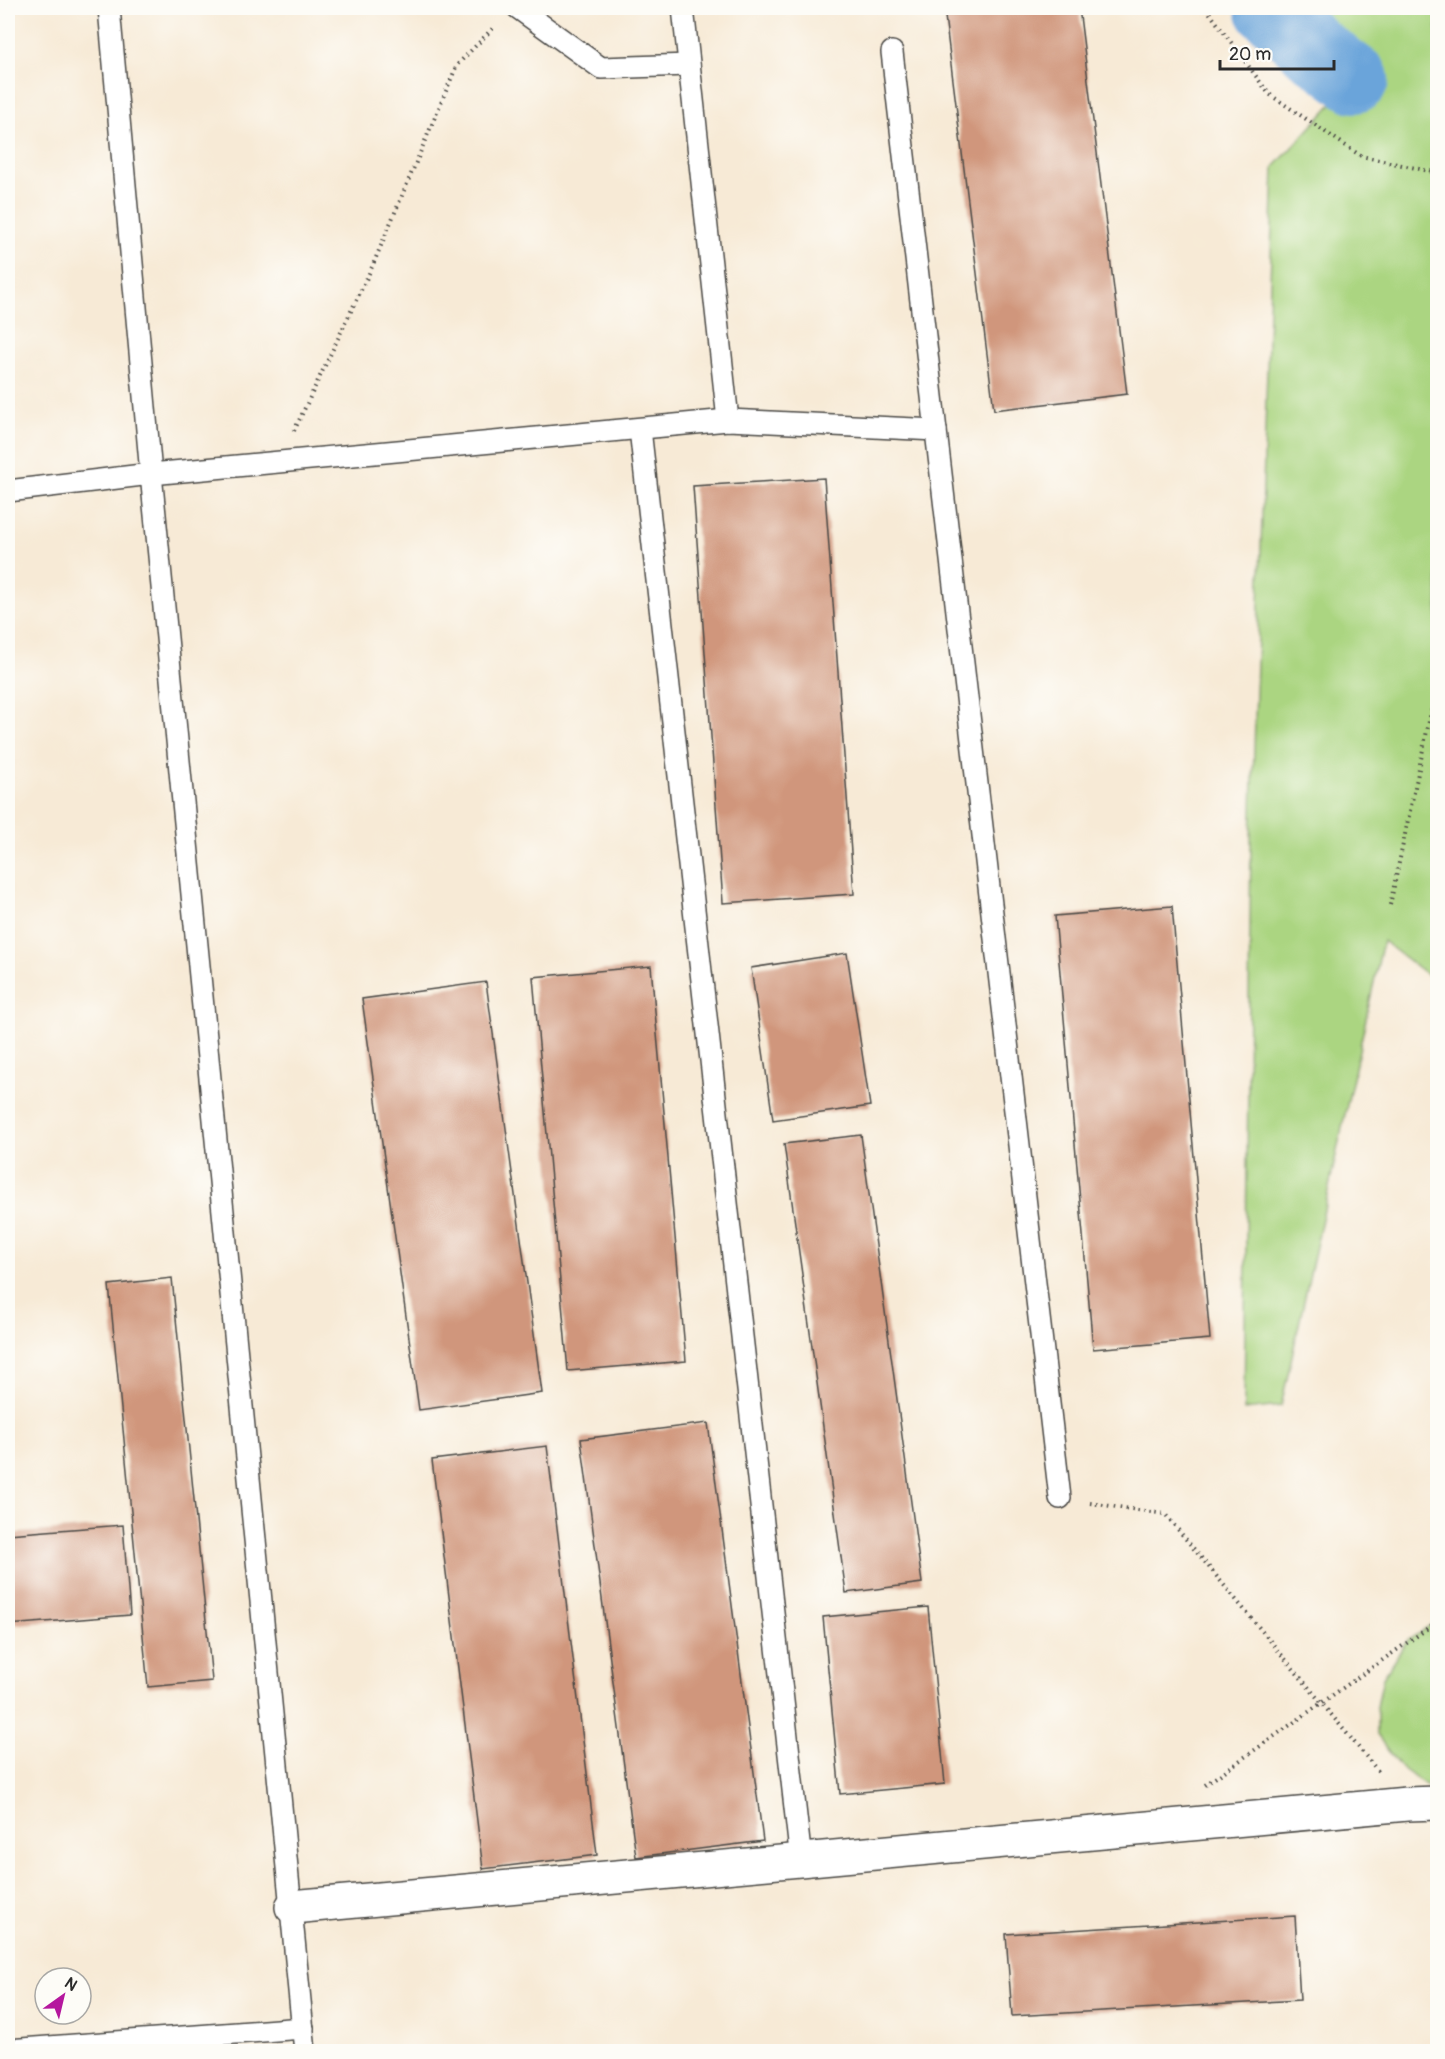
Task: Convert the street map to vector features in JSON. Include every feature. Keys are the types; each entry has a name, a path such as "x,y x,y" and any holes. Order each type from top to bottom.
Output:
{"street":[{"path":"292,1907 1422,1804"}],"lane":[{"path":"109,8 151,474 305,2052"},
{"path":"518,8 601,68 689,65"},
{"path":"683,8 729,420"},
{"path":"892,52 1060,1498"},
{"path":"8,491 151,474 729,420 936,430"},
{"path":"640,429 801,1861"},
{"path":"8,2050 303,2028"}],"path":[{"path":"1206,8 1269,94 1360,156 1437,173"},
{"path":"279,462 372,267 457,65 497,24"},
{"path":"1390,905 1437,679"},
{"path":"1060,1498 1165,1514 1319,1702 1422,1804"},
{"path":"1199,1789 1319,1702 1437,1621"}],"green space":[{"path":"1269,8 1437,8 1438,983 1383,941 1281,1406 1244,1410 1251,838 1274,167 1355,79 1313,48"},
{"path":"1437,1621 1437,1787 1427,1786 1399,1766 1377,1735 1377,1707 1383,1677 1407,1641"}],"building":[{"path":"944,8 1079,8 1127,394 994,410"},
{"path":"824,478 854,894 723,903 693,486"},
{"path":"1172,906 1210,1339 1093,1349 1055,916"},
{"path":"847,953 870,1106 773,1120 751,968"},
{"path":"651,966 686,1361 568,1371 533,977"},
{"path":"486,982 542,1393 419,1410 362,999"},
{"path":"861,1135 922,1583 846,1593 784,1144"},
{"path":"172,1278 212,1681 148,1687 109,1285"},
{"path":"708,1423 763,1841 636,1857 581,1439"},
{"path":"547,1446 597,1855 483,1869 432,1460"},
{"path":"123,1525 130,1615 8,1625 8,1534"},
{"path":"928,1607 945,1784 840,1794 823,1617"},
{"path":"1295,1916 1300,2000 1012,2016 1006,1934"}],"waterway":[{"path":"1269,8 1313,48 1355,79"}]}
